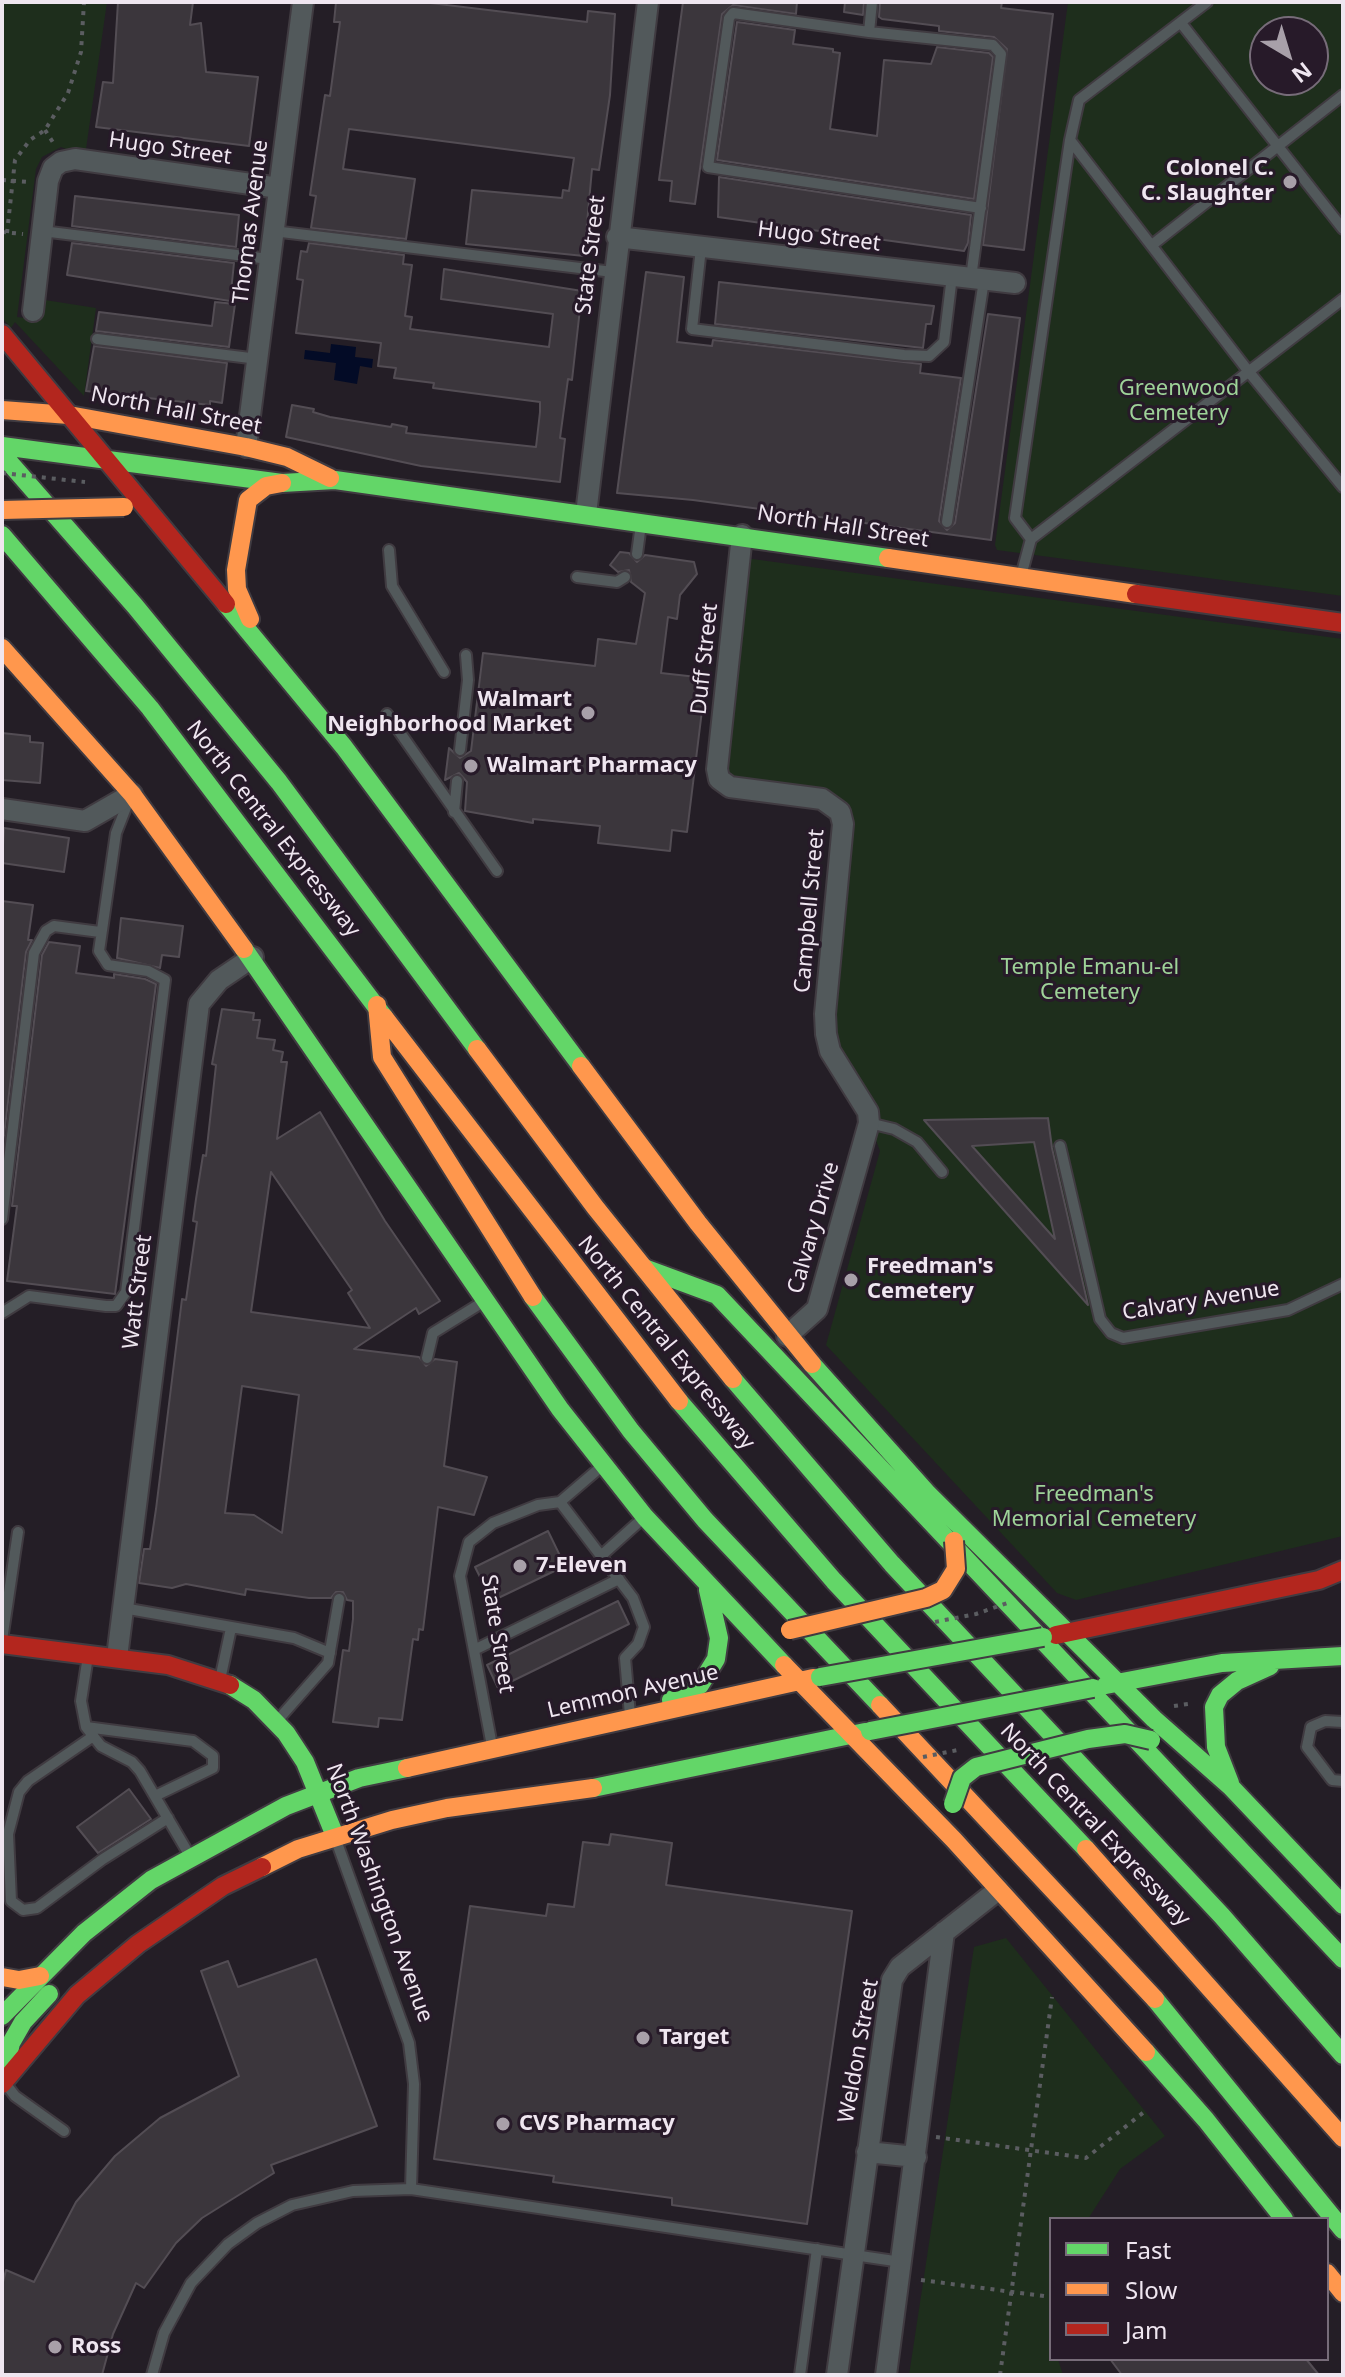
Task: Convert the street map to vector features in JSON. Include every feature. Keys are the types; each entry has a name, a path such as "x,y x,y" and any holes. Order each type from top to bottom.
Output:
{"main road":[{"path":"2,334 259,642 362,771 698,1223 787,1336 928,1494 1118,1683 1231,1787 1343,1905"},
{"name":"North Hall Street","path":"2,410 69,415 246,447 287,457 335,480"},
{"path":"2,443 69,415"},
{"name":"North Hall Street","path":"2,443 51,453 282,483 335,480 742,535 1343,623"},
{"name":"North Central Expressway","path":"2,454 165,641 279,782 642,1267 852,1519 1222,1916 1343,2055"},
{"path":"259,642 237,589 236,570 248,500 266,486 282,483"},
{"path":"2,510 124,507 159,521"},
{"name":"North Central Expressway","path":"2,535 150,708 609,1314 741,1474 834,1581 1145,1912 1343,2138"},
{"path":"2,648 132,794 253,957 485,1301 645,1517 706,1585 954,1840 1196,2109 1282,2217"},
{"path":"377,1004 382,1057 510,1264 567,1348 631,1431 705,1520 1130,1971 1343,2230"},
{"path":"642,1267 717,1295 1343,1959"},
{"path":"738,1618 790,1630 926,1598 943,1590 956,1569 954,1541 928,1494"},
{"name":"Lemmon Avenue","path":"2,2016 84,1933 151,1880 190,1856 318,1792 359,1778 799,1680 1068,1633 1319,1580 1343,1570"},
{"path":"636,1716 700,1685 710,1673 719,1638 706,1585"},
{"name":"North Washington Avenue","path":"2,1642 168,1665 220,1680 254,1700 276,1721 305,1762 335,1836"},
{"path":"1231,1787 1213,1730 1214,1707 1220,1695 1237,1681 1267,1666 1321,1656"},
{"path":"3,2082 77,1995 138,1944 234,1880 298,1849 335,1836 447,1808 566,1794 850,1733 1222,1663 1343,1656"},
{"path":"954,1840 953,1804 962,1778 976,1767 1088,1739 1125,1734 1151,1740 1231,1787"},
{"path":"3,2082 11,2043 23,2022 73,1969 82,1951 84,1933"},
{"path":"2,1977 19,1980 40,1976"},
{"path":"1329,2276 1343,2293"}],"street":[{"name":"Thomas Avenue","path":"246,447 303,2"},
{"name":"State Street","path":"586,514 617,237 648,2"},
{"name":"Hugo Street","path":"34,233 48,181 56,165 75,159 279,188"},
{"path":"33,311 34,233"},
{"name":"Hugo Street","path":"617,237 1015,283"},
{"name":"Duff Street","path":"725,785 717,769 742,535"},
{"name":"Campbell Street","path":"725,785 822,799 840,812 843,824 825,1014 826,1034 830,1051 868,1112 869,1123"},
{"path":"2,809 85,821 132,794"},
{"name":"Watt Street","path":"117,1657 199,1004 219,980 253,957"},
{"name":"Calvary Drive","path":"787,1336 817,1309 869,1123"},
{"name":"Weldon Street","path":"837,2375 892,1980 900,1967 998,1890"},
{"path":"886,2375 944,1932"},
{"name":"Weldon Street","path":"867,2152 916,2157"}],"lane":[{"path":"869,32 872,2"},
{"path":"1031,539 1015,518 1070,140 1079,100 1207,2"},
{"path":"947,522 969,278 981,208 1001,54 993,45 733,13 729,18 708,167 981,208"},
{"path":"1181,23 1343,229"},
{"path":"1152,245 1343,95"},
{"path":"1070,140 1249,372 1343,487"},
{"path":"273,231 613,272"},
{"path":"34,233 269,259"},
{"path":"701,248 692,329 904,355 929,356 944,342 969,278"},
{"path":"1021,578 1031,539 1343,299"},
{"path":"97,339 258,359"},
{"path":"637,554 641,522"},
{"path":"389,550 392,586 444,672"},
{"path":"577,577 617,582 625,577"},
{"path":"460,750 468,680 466,655"},
{"path":"387,714 497,871"},
{"path":"454,812 457,781"},
{"path":"2,1313 29,1296 116,1306 126,1292 165,980 148,971 108,965 99,951 116,833 132,794"},
{"path":"2,1219 34,953 46,931 54,926 100,932"},
{"path":"869,1123 894,1129 917,1142 942,1172"},
{"name":"Calvary Avenue","path":"1060,1146 1100,1319 1111,1333 1123,1338 1288,1310 1343,1284"},
{"path":"427,1358 433,1333 485,1301"},
{"name":"State Street","path":"492,1748 460,1576 469,1542 493,1523 538,1505 560,1502 604,1465"},
{"path":"560,1502 633,1598 644,1627 638,1644 625,1658 636,1716"},
{"path":"602,1555 645,1517"},
{"path":"2,1642 18,1532"},
{"path":"474,1650 619,1579"},
{"path":"276,1721 316,1681 328,1663 339,1599"},
{"path":"123,1608 294,1638 330,1653"},
{"path":"220,1680 231,1628"},
{"path":"88,1654 81,1701 89,1732 101,1746 132,1762 190,1856"},
{"path":"1343,1722 1325,1721 1311,1727 1307,1747 1332,1780 1343,1781"},
{"path":"155,1796 213,1768 213,1756 193,1741 89,1732 28,1781 19,1792 8,1834 11,1901 23,1910 37,1908 103,1859 168,1818"},
{"name":"North Washington Avenue","path":"335,1836 409,2043 414,2084 411,2189"},
{"path":"3,2082 15,2096 64,2131"},
{"path":"152,2375 164,2333 191,2283 228,2244 257,2223 303,2201 353,2191 411,2189 901,2262"},
{"path":"800,2375 817,2249"}],"path":[{"path":"34,233 5,232 12,180 20,151 45,130 56,115 75,74 84,32 84,2"},
{"path":"45,130 54,144"},
{"path":"2,180 30,182"},
{"path":"2,473 89,482"},
{"path":"1173,1707 1189,1705 1179,1695"},
{"path":"1000,2375 1052,1997"},
{"path":"929,2137 1086,2158 1144,2112"},
{"path":"921,2280 1049,2297"}],"green space":[{"path":"2,2 107,2 85,156 61,147 42,157 36,169 17,317 40,320 45,300 96,308 84,396 15,322 11,328 2,318"},
{"name":"Greenwood Cemetery","path":"1068,2 1343,2 1343,596 997,550 995,545"},
{"name":"Temple Emanu-el Cemetery","path":"745,558 1343,639 1343,1536 1076,1600 1057,1593 826,1345 880,1151 849,1067 834,1037 833,1011 850,817 838,798 811,787 737,783 724,769"},
{"path":"1006,1938 1165,2136 1120,2169 1089,2217 1049,2217 1049,2361 1059,2361 1063,2375 909,2375 974,1947"}],"water":[{"path":"331,344 356,347 355,357 373,359 372,368 360,366 357,384 334,380 336,363 304,359 305,350 330,353"}],"building":[{"path":"118,2 193,2 190,25 201,23 206,72 258,77 249,146 96,127 103,82 113,83"},
{"path":"336,2 422,2 587,22 588,11 615,14 610,95 599,170 592,169 584,256 466,244 472,190 562,198 563,190 569,191 574,158 349,129 343,169 415,179 406,239 311,228 316,196 310,195 325,95 330,96 340,22 334,22"},
{"path":"683,2 797,2 796,14 733,5 722,14 695,204 670,201 672,181 659,180"},
{"path":"845,2 864,2 863,15 844,12"},
{"path":"880,2 1002,2 1001,8 1053,14 1024,250 983,245 1007,49 994,37 939,31 939,26 882,19 879,17"},
{"path":"737,22 795,30 793,44 833,49 833,52 840,53 830,129 877,136 884,60 931,64 937,47 989,53 993,57 974,199 717,160"},
{"path":"719,177 971,215 968,243 964,251 718,217"},
{"path":"75,196 239,215 236,247 72,226"},
{"path":"72,243 234,263 230,301 67,275"},
{"path":"309,243 404,255 403,264 412,265 405,316 412,317 410,329 549,347 553,314 441,299 444,269 582,291 572,380 568,379 560,438 565,439 560,482 421,466 286,437 292,405 314,409 313,412 330,417 407,427 406,433 536,447 540,402 433,388 434,383 394,378 396,368 378,366 381,343 296,333 303,280 297,279 299,264 301,251 307,252"},
{"path":"646,272 684,277 677,342 712,346 713,340 921,364 920,373 961,378 939,521 947,530 955,523 988,314 1020,318 991,540 693,500 617,493"},
{"path":"719,282 934,306 931,324 926,324 923,348 715,324"},
{"path":"215,302 235,304 229,347 96,331 99,312 212,326"},
{"path":"94,346 227,363 222,403 210,401 210,405 86,391"},
{"name":"Walmart Neighborhood Market","path":"620,552 629,553 637,562 645,555 694,562 697,574 680,595 677,619 668,617 661,673 706,678 687,832 672,830 670,851 598,843 600,826 533,819 533,823 465,811 467,782 459,773 445,780 449,748 460,758 471,751 483,653 595,666 598,639 636,644 645,593 631,582 629,570 618,572 610,565"},
{"path":"2,733 30,736 30,742 43,743 40,783 2,780"},
{"path":"4,828 69,838 64,872 2,863"},
{"path":"2,901 33,905 28,940 32,940 26,952 2,1152"},
{"path":"121,918 183,926 179,957 162,955 160,968 117,958"},
{"path":"49,942 80,946 76,973 114,978 114,974 156,984 115,1294 7,1281 17,1206 12,1206 42,955"},
{"path":"222,1009 254,1013 253,1020 260,1020 257,1038 275,1040 273,1050 283,1052 281,1062 287,1062 277,1139 320,1112 385,1221 440,1301 419,1314 416,1308 354,1349 419,1357 426,1366 435,1359 457,1362 444,1466 487,1477 474,1515 438,1507 423,1630 419,1629 418,1640 413,1639 402,1720 379,1718 378,1727 333,1722 343,1650 349,1651 353,1619 353,1601 347,1600 343,1592 336,1592 331,1598 309,1598 246,1589 245,1595 186,1584 172,1588 139,1583 144,1549 150,1549 182,1299 186,1300 197,1222 193,1221 203,1155 206,1156 216,1065 212,1064","holes":["271,1172 352,1290 348,1293 370,1328 251,1312","242,1386 299,1395 282,1533 254,1515 225,1513"]},
{"path":"1048,1118 1088,1305 924,1120","holes":["1034,1142 1055,1239 972,1146"]},
{"name":"7-Eleven","path":"548,1531 565,1566 492,1601 475,1567"},
{"path":"618,1601 629,1624 498,1688 487,1665"},
{"path":"129,1789 151,1819 98,1853 77,1827"},
{"name":"Target","path":"611,1834 672,1843 666,1885 852,1911 807,2224 672,2205 672,2198 553,2182 554,2176 434,2159 470,1906 546,1916 548,1904 574,1907 583,1842 609,1845"},
{"path":"316,1959 377,2126 271,2165 274,2173 202,2218 176,2243 144,2288 136,2283 113,2334 102,2375 2,2375 2,2286 6,2270 34,2282 76,2202 115,2156 160,2118 239,2076 201,1971 228,1961 238,1987"},
{"path":"1112,2361 1308,2361 1319,2375 1122,2375"}],"traffic: fast":[{"path":"2,446 282,483 335,480 888,558"},
{"path":"2,454 135,606 279,782 477,1049"},
{"path":"2,535 150,708 384,1017"},
{"path":"226,604 344,747 581,1066"},
{"path":"244,949 560,1409 645,1517 784,1665"},
{"path":"644,1268 717,1295 1343,1959"},
{"path":"533,1297 631,1431 705,1520 880,1705"},
{"path":"812,1364 928,1494 1154,1719 1231,1787 1343,1905"},
{"path":"733,1379 892,1564 1222,1916 1343,2055"},
{"path":"679,1401 834,1581 1086,1849"},
{"path":"671,1700 700,1685 716,1659 719,1638 708,1590"},
{"path":"820,1677 1043,1637"},
{"path":"1106,1685 1222,1663 1343,1656"},
{"path":"1230,1783 1216,1747 1214,1707 1220,1695 1237,1681 1270,1666"},
{"path":"230,1685 254,1700 286,1733 305,1762 335,1836"},
{"path":"870,1731 1093,1688"},
{"path":"593,1788 865,1732"},
{"path":"953,1804 962,1778 976,1767 1088,1739 1125,1734 1151,1740"},
{"path":"2,2016 84,1933 151,1880 286,1806 359,1778 407,1768"},
{"path":"4,2074 11,2043 23,2022 49,1994"},
{"path":"1155,1999 1343,2230"},
{"path":"1146,2052 1206,2120 1282,2217"}],"traffic: slow":[{"path":"2,410 69,415 246,447 287,457 330,478"},
{"path":"250,619 237,589 236,570 248,500 266,486 282,483"},
{"path":"2,510 124,507"},
{"path":"888,558 1136,594"},
{"path":"2,648 132,794 244,949"},
{"path":"377,1005 382,1057 533,1297"},
{"path":"384,1017 679,1401"},
{"path":"477,1049 595,1207 733,1379"},
{"path":"581,1066 698,1223 812,1364"},
{"path":"790,1630 926,1598 943,1590 956,1569 954,1541"},
{"path":"784,1665 954,1840 1146,2052"},
{"path":"407,1768 813,1678"},
{"path":"880,1705 1155,1999"},
{"path":"262,1867 298,1849 392,1820 447,1808 593,1788"},
{"path":"1086,1849 1343,2138"},
{"path":"2,1977 19,1980 40,1976"},
{"path":"1329,2276 1343,2293"}],"traffic: jam":[{"path":"2,334 226,604"},
{"path":"1136,594 1343,623"},
{"path":"1056,1635 1319,1580 1343,1570"},
{"path":"2,1644 168,1665 230,1685"},
{"path":"2,2084 77,1995 138,1944 223,1886 262,1867"}],"place":[{"name":"Colonel C. C. Slaughter","path":"1290,182"},
{"name":"Walmart Neighborhood Market","path":"588,713"},
{"name":"Walmart Pharmacy","path":"471,766"},
{"name":"Freedman's Cemetery","path":"851,1280"},
{"name":"7-Eleven","path":"520,1566"},
{"name":"Target","path":"643,2038"},
{"name":"CVS Pharmacy","path":"503,2124"},
{"name":"Ross","path":"55,2347"}],"park label":[{"name":"Freedman's Memorial Cemetery","path":"1094,1508"}]}
